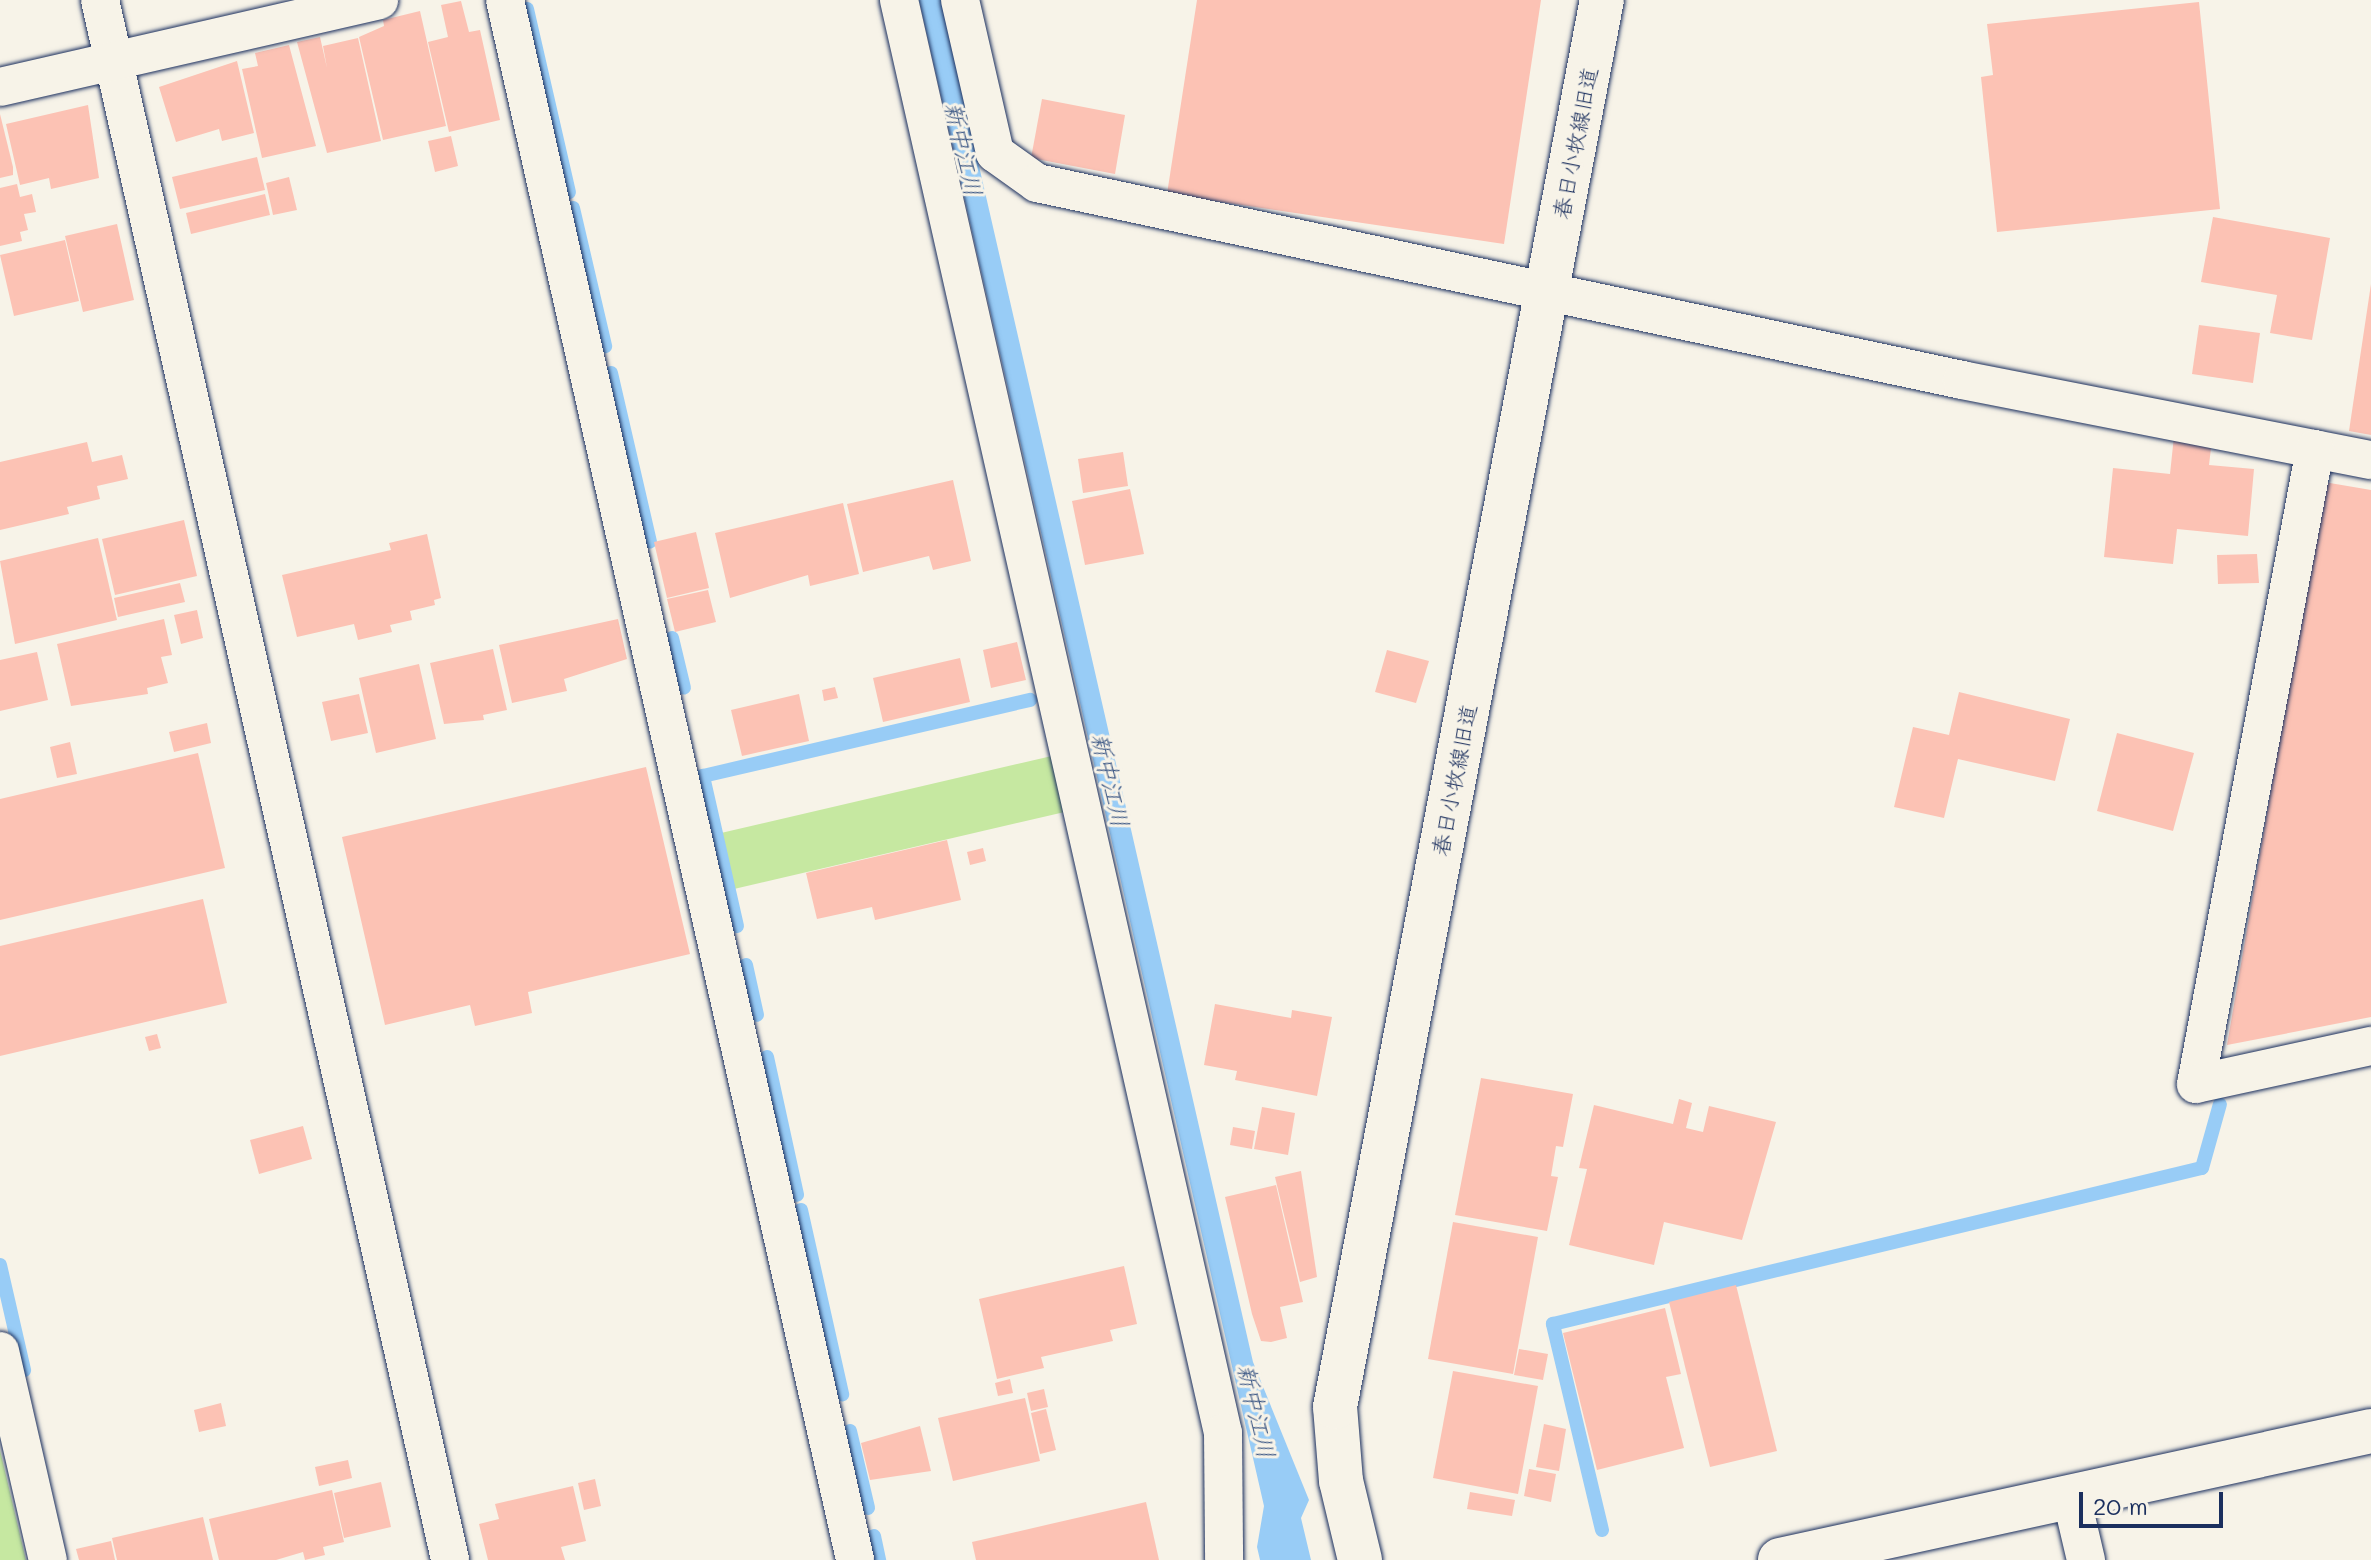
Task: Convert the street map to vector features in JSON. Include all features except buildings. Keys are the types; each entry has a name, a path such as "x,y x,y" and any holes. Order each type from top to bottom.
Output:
{"street":[{"path":"100,0 450,1560"},
{"path":"0,87 379,0"},
{"path":"505,0 855,1560"},
{"path":"899,0 1223,1433 1224,1560"},
{"path":"960,0 995,153 1037,183 1547,289 1962,380 2371,460"},
{"name":"春日小牧線旧道","path":"1360,1560 1341,1481 1335,1407 1602,0"},
{"path":"2315,449 2196,1084 2371,1046"},
{"path":"0,1351 48,1560"},
{"path":"1780,1560 2371,1431"},
{"path":"2071,1496 2086,1560"}],"green space":[{"path":"1056,755 1069,811 734,889 721,833"},
{"path":"0,1450 26,1560 0,1560"}],"water":[{"name":"新中江川","path":"919,0 941,0 1253,1362 1309,1500 1301,1518 1311,1560 1260,1560 1257,1547 1264,1506"}],"waterway":[{"path":"527,9 569,192"},
{"path":"573,208 605,346"},
{"path":"611,373 650,542"},
{"path":"672,638 684,688"},
{"path":"737,926 703,776 1030,700"},
{"path":"746,965 757,1015"},
{"path":"767,1057 797,1195"},
{"path":"1602,1530 1553,1324 2202,1168 2220,1104"},
{"path":"801,1210 842,1394"},
{"path":"0,1265 24,1370"},
{"path":"850,1431 868,1508"},
{"path":"874,1536 879,1560"}]}
